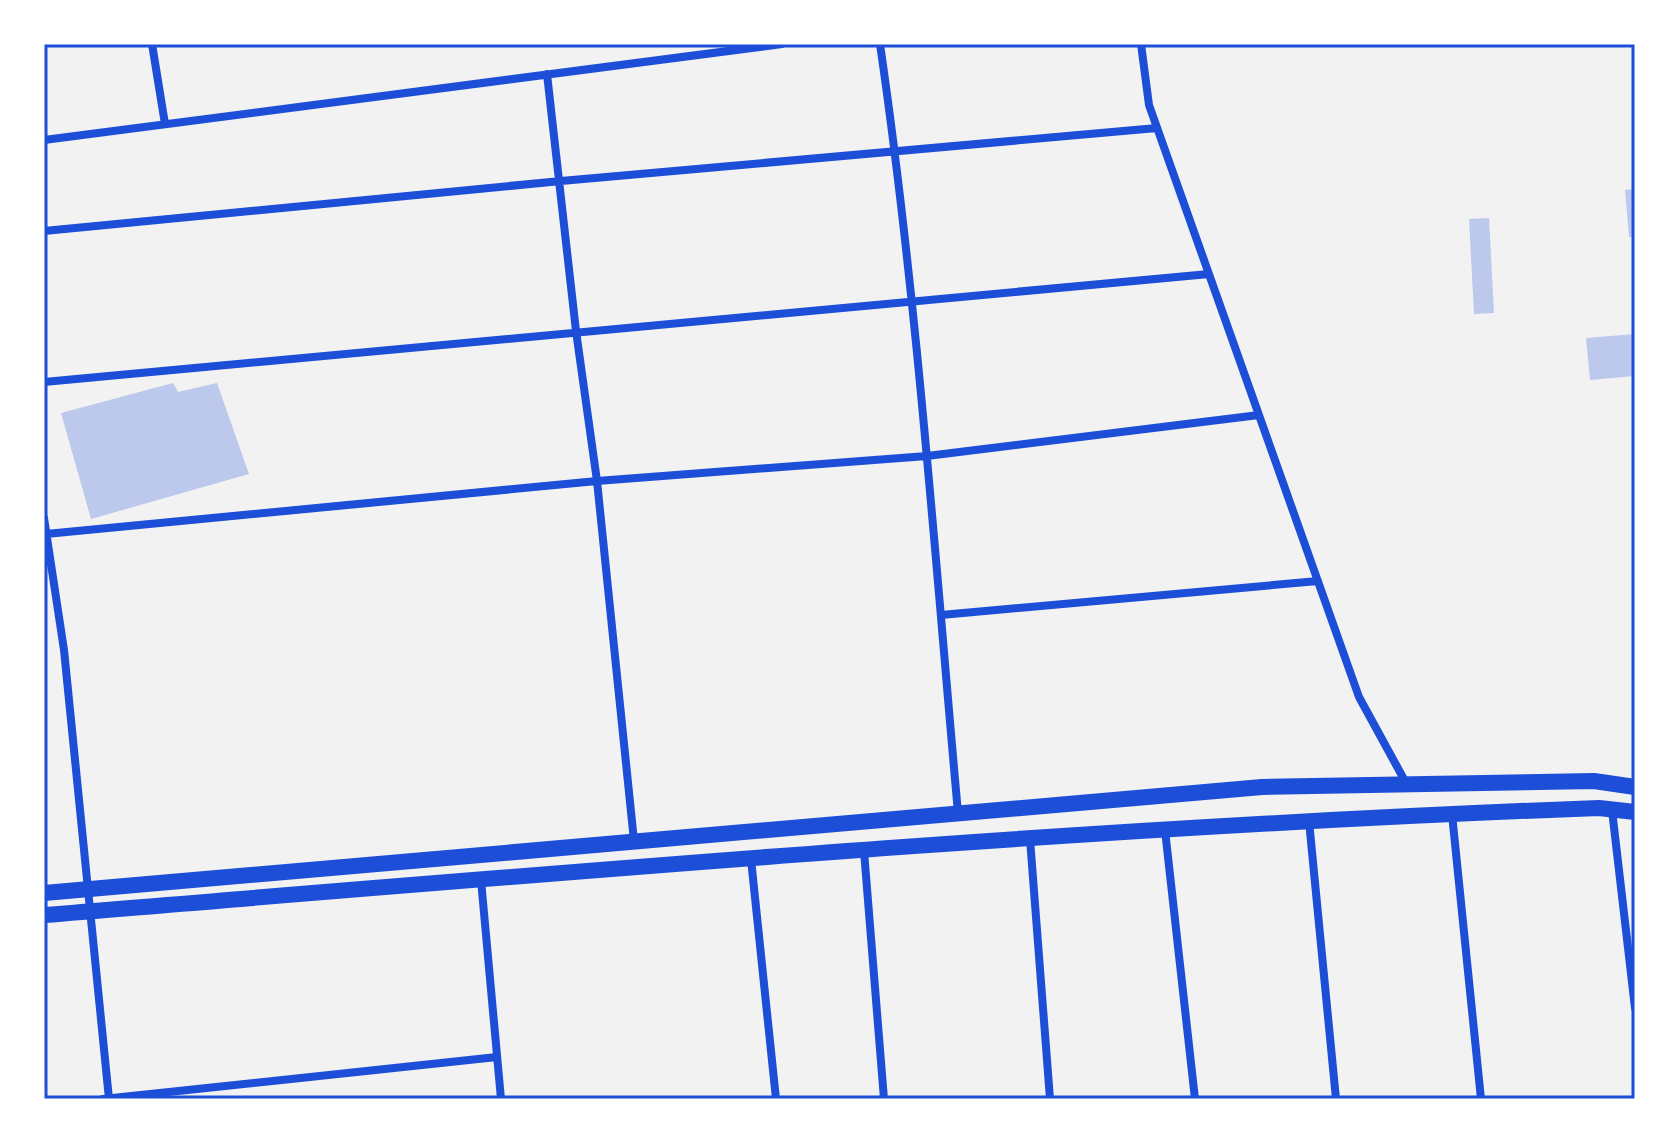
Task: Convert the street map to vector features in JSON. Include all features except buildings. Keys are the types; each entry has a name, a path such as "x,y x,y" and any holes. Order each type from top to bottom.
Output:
{"main road":[{"path":"44,893 1262,787 1594,781 1635,787"},
{"path":"44,915 481,879 1309,820 1612,809 1635,812"}],"street":[{"path":"152,44 165,124"},
{"path":"44,140 722,48 782,44"},
{"path":"880,44 896,151 927,456 958,813"},
{"path":"1141,44 1149,105 1359,697 1407,784"},
{"path":"547,74 576,331 597,481 634,841"},
{"path":"44,231 1157,128"},
{"path":"44,382 1209,274"},
{"path":"46,534 597,481 927,456 1259,415"},
{"path":"44,518 64,650 107,1099 497,1057"},
{"path":"941,615 1318,581"},
{"path":"1612,809 1635,1008"},
{"path":"1451,813 1481,1099"},
{"path":"1309,820 1336,1099"},
{"path":"1165,830 1195,1099"},
{"path":"1030,839 1050,1099"},
{"path":"864,851 884,1099"},
{"path":"751,859 776,1099"},
{"path":"481,879 501,1099"}]}
